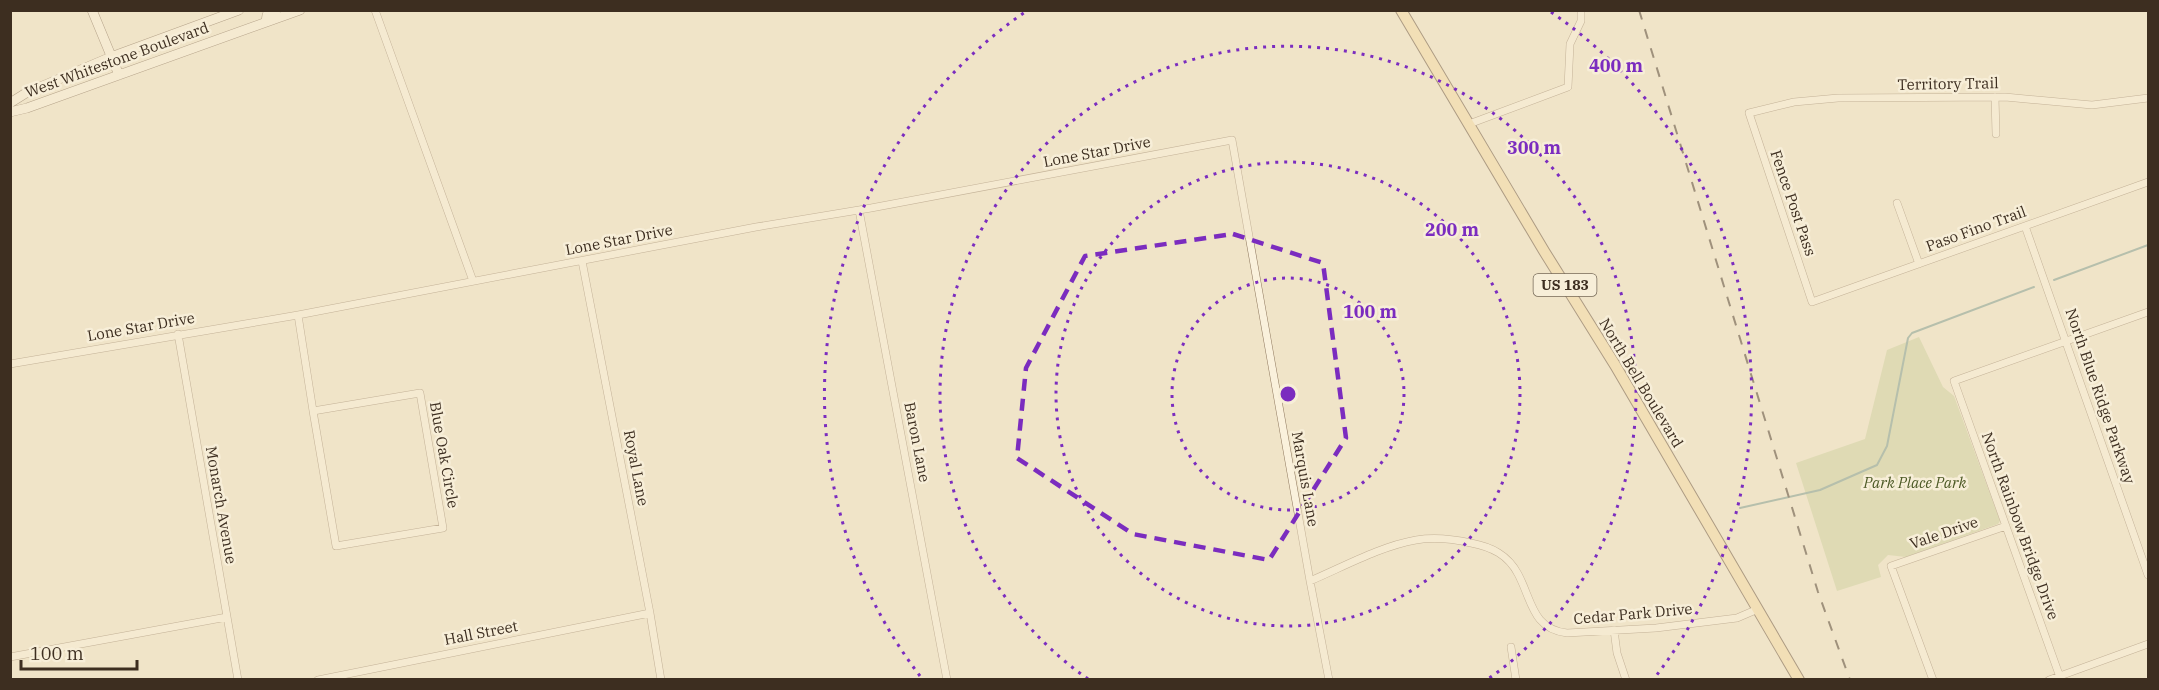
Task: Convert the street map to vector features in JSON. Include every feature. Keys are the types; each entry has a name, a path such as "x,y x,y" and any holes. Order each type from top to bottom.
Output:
{"main road":[{"path":"92,10 119,75"},
{"name":"West Whitestone Boulevard","path":"10,103 26,93 111,57 239,10"},
{"path":"266,22 267,15 276,10"},
{"name":"West Whitestone Boulevard","path":"10,112 27,108 300,10"},
{"name":"North Bell Boulevard","path":"1401,10 1544,251 1615,365 1799,680"}],"street":[{"path":"375,10 473,280"},
{"path":"1468,124 1568,87 1570,44 1581,21 1581,10"},
{"path":"1995,97 1996,134"},
{"name":"Territory Trail","path":"1749,113 1794,102 1838,98 1995,97 2092,105 2148,98"},
{"name":"Fence Post Pass","path":"1749,113 1812,302"},
{"name":"Lone Star Drive","path":"10,363 297,315 756,227 1232,140"},
{"name":"Marquis Lane","path":"1232,140 1329,680"},
{"name":"Paso Fino Trail","path":"1812,302 2148,182"},
{"path":"1897,203 1919,264"},
{"name":"Baron Lane","path":"859,210 947,680"},
{"name":"North Blue Ridge Parkway","path":"2025,226 2148,575"},
{"name":"Royal Lane","path":"582,261 661,680"},
{"path":"2066,341 2148,312"},
{"name":"Blue Oak Circle","path":"297,315 313,411 336,546 443,528 420,393 313,411"},
{"name":"Monarch Avenue","path":"178,334 238,680"},
{"name":"North Rainbow Bridge Drive","path":"2060,678 1954,381 2066,341"},
{"name":"Vale Drive","path":"1933,680 1891,566 2006,526"},
{"name":"Cedar Park Drive","path":"1310,581 1398,544 1419,539 1460,541 1479,544 1504,555 1519,574 1536,616 1548,628 1557,632 1656,628 1737,618 1758,609"},
{"name":"Hall Street","path":"318,680 650,613"},
{"path":"10,657 227,617"},
{"path":"1614,630 1617,653 1626,680"},
{"path":"2049,680 2060,678 2148,644"},
{"path":"1511,647 1516,680"}],"highlighted area":[{"path":"1233,234 1323,263 1346,438 1269,560 1133,534 1017,458 1026,368 1085,256"}],"green space":[{"name":"Park Place Park","path":"1919,337 1943,387 1954,396 2000,521 1998,524 1906,557 1888,555 1878,565 1881,577 1837,591 1796,463 1865,439 1887,350"}],"waterway":[{"path":"2054,280 2148,245"},
{"path":"1740,508 1820,490 1877,465 1887,446 1908,338 1912,333 2034,287"}],"railway":[{"path":"1639,10 1818,592 1850,680"}]}
